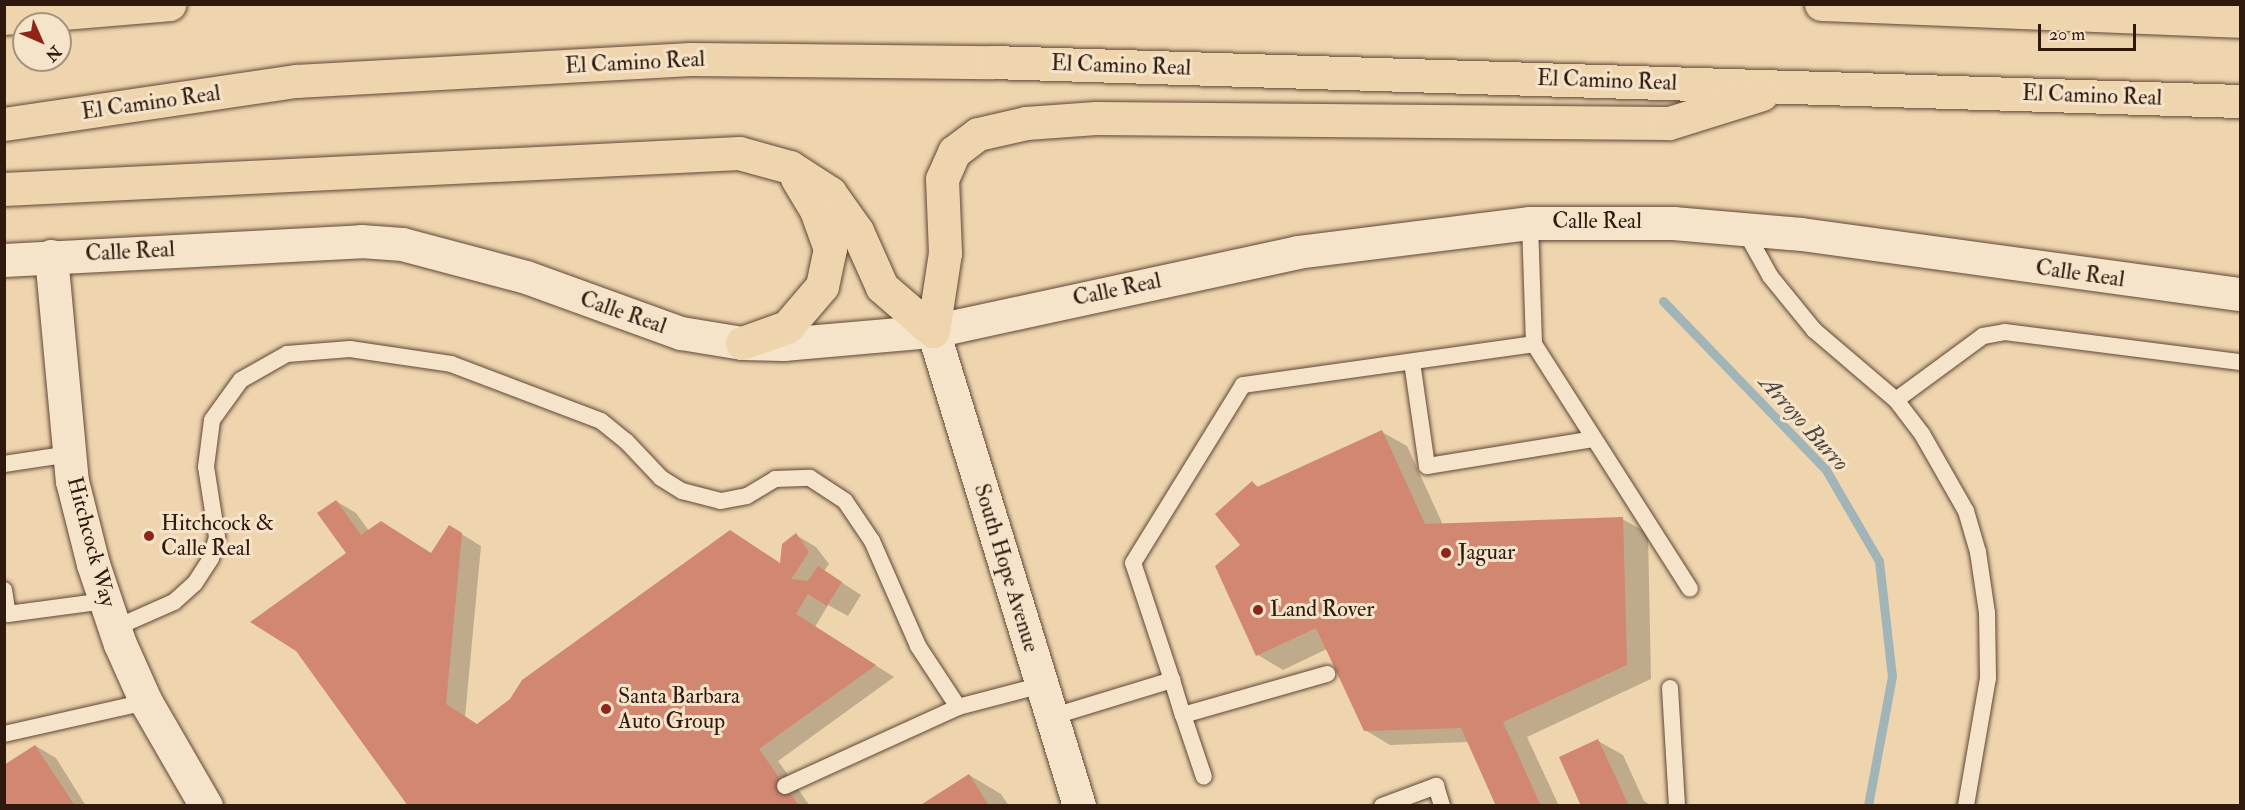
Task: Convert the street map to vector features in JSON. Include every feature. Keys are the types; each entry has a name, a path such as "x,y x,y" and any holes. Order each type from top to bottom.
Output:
{"highway":[{"path":"4,18 169,4"},
{"path":"1821,4 2241,21"},
{"name":"El Camino Real","path":"4,124 296,81 690,59 992,62 2241,101"},
{"path":"933,331 945,253 942,179 954,152 978,134 1026,123 1096,118 1669,123 1786,86"},
{"path":"4,189 739,153 790,166 830,193 857,231 882,287 933,331"},
{"path":"742,343 787,327 822,286 830,249 816,210 790,166"}],"street":[{"name":"Calle Real","path":"4,260 361,240 402,244 526,277 681,333 742,343 783,344 933,331 1297,252 1530,223 1621,221 1744,229 2241,294"},
{"name":"Hitchcock Way","path":"51,256 72,482 110,615 146,702 206,806"},
{"name":"South Hope Avenue","path":"933,331 1079,806"}],"lane":[{"path":"1530,223 1534,344 1690,589"},
{"path":"1744,229 1770,276 1814,330 1896,400 1922,434 1966,511 1978,552 1987,613 1988,678 1966,806"},
{"path":"1896,400 1983,336 2005,332 2241,362"},
{"path":"1204,777 1133,563 1243,384 1534,344"},
{"path":"4,590 6,614 110,615 174,602 195,583 211,558 217,537 206,467 212,420 241,380 287,354 350,349 451,364 601,421 626,441 661,478 682,491 721,501 747,496 775,480 810,478 845,501 872,541 914,636 958,707"},
{"path":"1412,362 1427,466 1593,439"},
{"path":"4,464 70,454"},
{"path":"1183,715 1327,674"},
{"path":"1052,717 1172,680"},
{"path":"785,786 958,707 1042,684"},
{"path":"1670,688 1677,806"},
{"path":"4,734 146,702"},
{"path":"1382,806 1436,786 1442,806"}],"building":[{"path":"1382,430 1425,524 1623,517 1627,665 1503,722 1541,806 1496,806 1461,728 1364,731 1316,628 1256,656 1215,566 1240,545 1215,514 1252,481 1257,487"},
{"path":"336,500 361,535 381,521 431,553 449,525 462,533 446,704 477,724 510,699 522,680 730,530 780,563 782,544 796,533 809,552 791,579 808,581 818,566 842,582 827,606 808,594 796,614 876,665 759,749 799,806 408,806 296,651 250,622 346,553 317,513"},
{"path":"1598,739 1629,806 1581,806 1559,757"},
{"path":"35,745 75,806 4,806 4,765"},
{"path":"969,774 989,806 919,806"}],"waterway":[{"name":"Arroyo Burro","path":"1663,301 1826,470 1879,561 1892,676 1868,806"}],"place":[{"name":"Hitchcock & Calle Real","path":"149,536"},
{"name":"Jaguar","path":"1446,553"},
{"name":"Land Rover","path":"1258,610"},
{"name":"Santa Barbara Auto Group","path":"606,709"}]}
